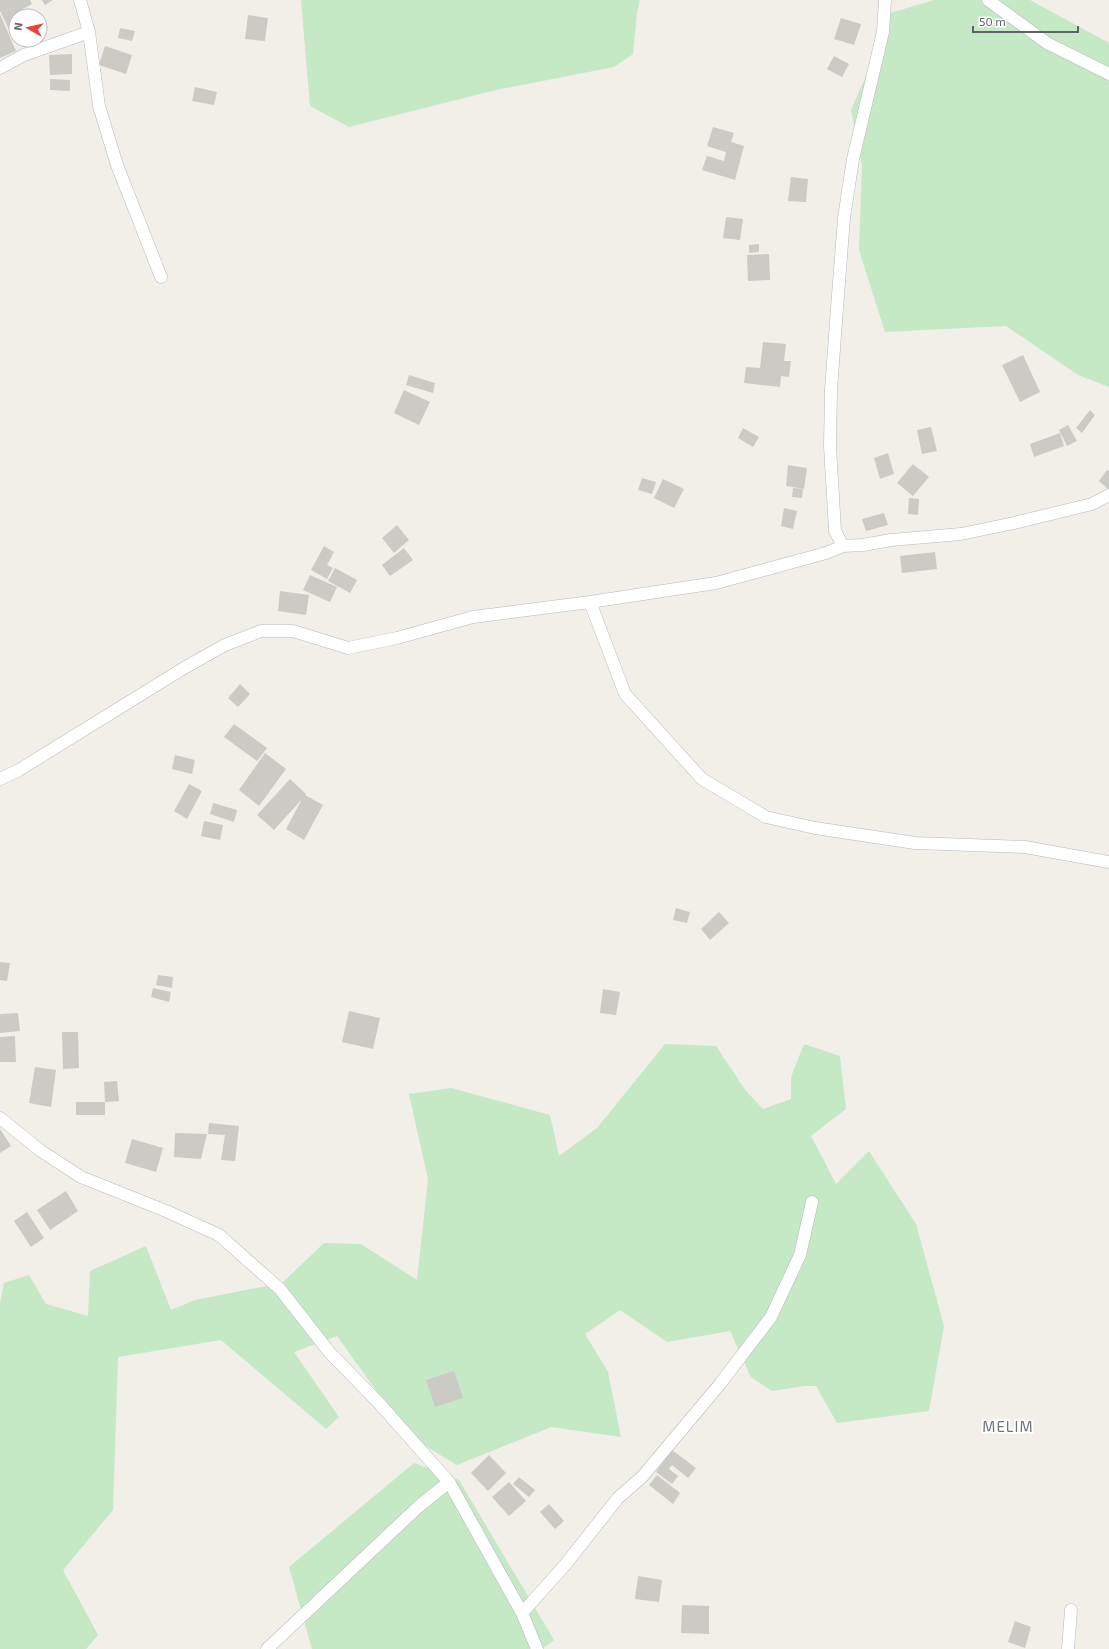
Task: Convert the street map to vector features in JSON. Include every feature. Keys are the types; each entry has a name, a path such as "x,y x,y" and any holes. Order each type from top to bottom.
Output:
{"street":[{"path":"80,0 89,32 99,106 117,164 161,276"},
{"path":"843,546 836,531 830,446 831,390 838,293 844,218 852,167 883,32 885,0"},
{"path":"988,0 1047,43 1109,74"},
{"path":"0,68 24,54 89,32"},
{"path":"0,779 19,770 184,668 225,645 261,631 293,631 348,648 397,638 473,617 590,602 716,583 843,546 863,545 890,540 961,534 1092,504 1109,495"},
{"path":"590,602 625,694 702,779 766,817 815,828 915,843 1025,848 1109,862"},
{"path":"0,1118 41,1151 81,1177 166,1211 219,1235 280,1289 330,1353 378,1402 449,1482 522,1612 537,1649"},
{"path":"522,1612 565,1565 618,1498 642,1477 720,1384 771,1317 800,1255 812,1202"},
{"path":"267,1649 418,1507 449,1482"},
{"path":"1068,1649 1071,1610"}],"green space":[{"path":"301,0 640,0 637,13 633,54 614,67 496,90 349,127 310,106"},
{"path":"934,0 1030,0 1109,43 1109,387 1078,375 1006,326 885,332 859,250 862,166 851,110 876,53 887,14"},
{"path":"665,1044 716,1046 746,1091 763,1109 791,1099 791,1077 804,1044 840,1056 846,1109 811,1136 836,1184 869,1151 916,1224 944,1326 929,1411 837,1423 816,1386 804,1386 772,1391 751,1377 730,1331 667,1342 620,1310 585,1334 608,1372 621,1437 551,1427 457,1465 409,1436 337,1336 294,1352 339,1417 326,1429 221,1340 118,1357 113,1510 63,1570 98,1635 86,1649 0,1649 0,1303 4,1283 29,1275 46,1304 88,1316 90,1271 146,1246 171,1310 195,1300 282,1283 324,1243 361,1244 417,1280 428,1179 409,1094 451,1088 550,1115 559,1156 597,1128"},
{"path":"414,1463 459,1480 554,1640 542,1649 312,1649 289,1567"}],"building":[{"path":"0,0 30,0 32,4 25,8 8,8 8,28 0,11"},
{"path":"42,0 53,0 45,5"},
{"path":"0,14 8,32 8,48 15,48 16,51 0,58"},
{"path":"248,15 268,18 265,41 245,39"},
{"path":"841,18 861,24 854,45 834,39"},
{"path":"120,28 135,31 132,41 118,38"},
{"path":"105,46 132,55 126,74 99,65"},
{"path":"72,54 72,74 50,75 49,55"},
{"path":"834,56 849,64 842,77 827,69"},
{"path":"50,79 70,80 70,91 50,90"},
{"path":"195,87 217,92 214,105 192,101"},
{"path":"713,127 734,133 731,142 744,146 735,180 702,170 707,156 724,161 726,152 707,146"},
{"path":"791,177 808,179 806,202 788,201"},
{"path":"726,217 743,219 740,240 723,238"},
{"path":"759,244 759,252 749,253 749,245"},
{"path":"769,254 770,280 748,281 747,255"},
{"path":"763,342 786,344 784,361 791,361 789,377 781,376 780,387 744,383 746,367 760,368"},
{"path":"1023,355 1040,392 1020,402 1002,365"},
{"path":"409,375 435,383 433,393 406,385"},
{"path":"404,390 430,402 419,425 394,413"},
{"path":"1090,410 1095,415 1082,433 1076,428"},
{"path":"1068,425 1077,441 1067,446 1059,430"},
{"path":"931,427 937,451 922,454 917,430"},
{"path":"743,428 759,437 753,447 738,438"},
{"path":"1060,433 1064,446 1034,457 1030,444"},
{"path":"888,453 894,474 880,479 874,458"},
{"path":"913,464 929,477 913,496 897,483"},
{"path":"788,465 807,468 804,489 786,486"},
{"path":"1107,470 1109,471 1109,490 1099,481"},
{"path":"642,478 656,482 652,494 638,490"},
{"path":"663,479 684,489 674,508 654,498"},
{"path":"793,488 803,489 802,498 792,497"},
{"path":"909,498 919,499 918,515 908,514"},
{"path":"784,508 797,511 793,529 781,526"},
{"path":"884,513 888,525 866,531 862,519"},
{"path":"397,525 409,540 394,553 382,538"},
{"path":"324,546 334,552 327,565 333,568 327,579 311,570"},
{"path":"404,548 413,560 390,576 382,565"},
{"path":"935,552 937,569 902,573 900,556"},
{"path":"335,568 357,580 350,593 328,581"},
{"path":"310,575 337,587 330,602 303,590"},
{"path":"280,591 309,595 306,615 278,611"},
{"path":"240,684 250,694 238,707 228,698"},
{"path":"234,724 267,748 257,761 224,737"},
{"path":"265,753 286,769 259,806 239,790"},
{"path":"175,755 195,760 192,774 172,769"},
{"path":"290,779 306,794 305,795 323,805 304,840 286,829 302,799 274,830 257,815"},
{"path":"189,784 202,791 187,819 174,811"},
{"path":"213,803 237,810 234,822 210,814"},
{"path":"204,821 223,825 220,840 201,836"},
{"path":"676,908 690,912 687,923 673,920"},
{"path":"719,912 729,923 710,940 701,929"},
{"path":"0,962 10,963 7,981 0,980"},
{"path":"158,975 173,977 172,988 156,985"},
{"path":"153,988 171,992 169,1002 151,997"},
{"path":"603,989 620,992 616,1015 600,1013"},
{"path":"349,1011 380,1018 373,1049 342,1042"},
{"path":"18,1013 20,1031 0,1033 0,1014"},
{"path":"62,1032 78,1032 79,1068 63,1069"},
{"path":"15,1036 16,1062 0,1062 0,1037"},
{"path":"35,1067 56,1070 51,1107 29,1103"},
{"path":"117,1081 119,1101 105,1102 104,1082"},
{"path":"76,1102 105,1102 105,1115 76,1115"},
{"path":"209,1123 239,1126 235,1161 221,1160 225,1135 208,1134"},
{"path":"0,1129 11,1146 0,1153"},
{"path":"175,1133 207,1134 201,1159 174,1157"},
{"path":"132,1139 163,1148 156,1172 125,1163"},
{"path":"66,1191 78,1211 50,1230 37,1210"},
{"path":"27,1212 44,1238 31,1247 14,1221"},
{"path":"454,1371 463,1398 435,1407 426,1380"},
{"path":"672,1450 696,1468 688,1478 672,1465 669,1469 678,1476 672,1484 656,1472"},
{"path":"489,1455 506,1473 488,1491 471,1473"},
{"path":"657,1475 680,1493 673,1504 649,1485"},
{"path":"519,1477 535,1490 529,1497 513,1484"},
{"path":"509,1482 526,1501 509,1516 492,1497"},
{"path":"549,1504 564,1521 555,1529 540,1512"},
{"path":"638,1576 662,1580 659,1602 635,1599"},
{"path":"682,1605 709,1606 709,1634 681,1633"},
{"path":"1015,1621 1031,1627 1025,1648 1008,1642"}],"district":[{"name":"MELIM","path":"1008,1426"}]}
